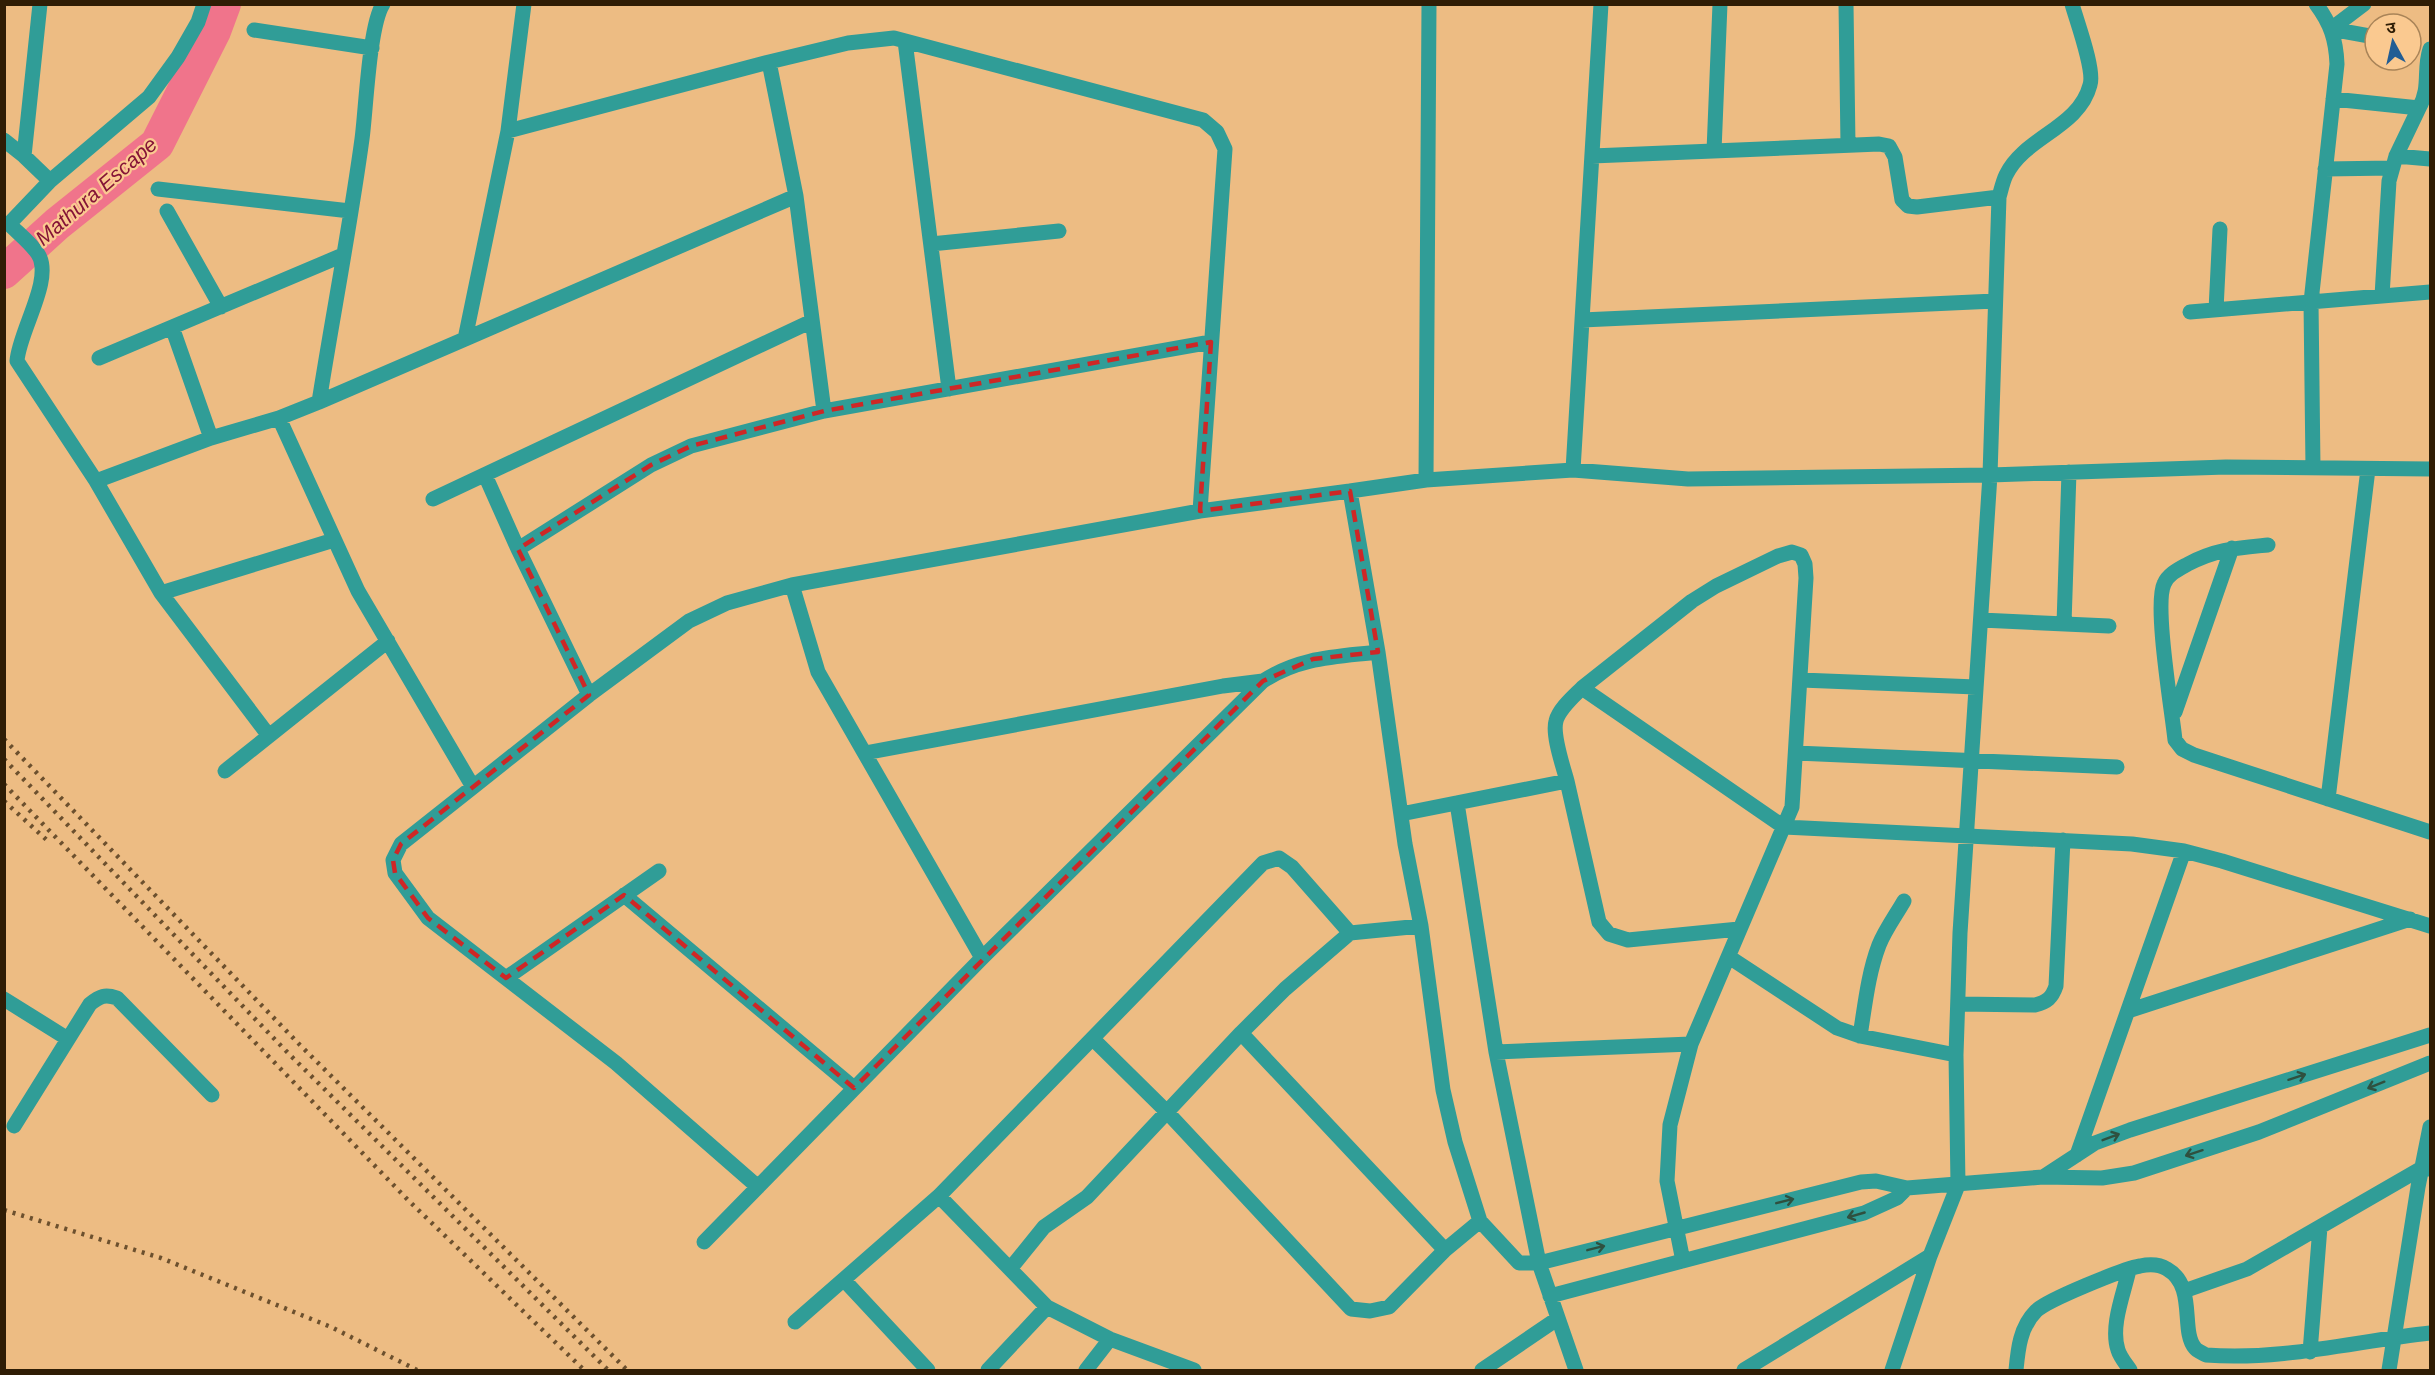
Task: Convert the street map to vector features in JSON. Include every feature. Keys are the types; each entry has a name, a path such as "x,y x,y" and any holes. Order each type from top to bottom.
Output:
{"street":[{"path":"24,156 40,4"},
{"path":"204,4 198,22 178,57 149,97 50,181 10,228 38,254 43,275 18,346 17,362 96,481 161,593 269,736"},
{"path":"319,402 362,140 372,48 379,11 384,4"},
{"path":"465,339 508,131 524,4"},
{"path":"1426,480 1429,4"},
{"path":"1573,470 1601,4"},
{"path":"1714,151 1720,4"},
{"path":"1846,4 1848,145"},
{"path":"1892,1371 1930,1256 1958,1185 1956,1055 1958,1004 1966,834 1990,475 1999,197 2006,174 2023,153 2076,111 2091,84 2087,55 2072,4"},
{"path":"2313,468 2311,302 2337,64 2336,41 2316,4"},
{"path":"2331,29 2364,4"},
{"path":"2331,29 2363,35"},
{"path":"254,30 372,48"},
{"path":"508,131 769,62 848,43 894,38 1203,120 1217,132 1225,149 1200,511"},
{"path":"905,41 949,389"},
{"path":"2382,296 2394,162 2427,88 2430,49"},
{"path":"769,62 796,196 824,411"},
{"path":"2333,99 2419,108"},
{"path":"4,140 50,181"},
{"path":"1592,156 1879,144 1889,147 1895,157 1902,200 1908,206 1917,207 1999,197"},
{"path":"2325,169 2430,159"},
{"path":"158,189 350,211"},
{"path":"96,481 211,438 279,418 319,402 796,196"},
{"path":"167,211 221,307"},
{"path":"2216,310 2220,229"},
{"path":"931,244 1059,231"},
{"path":"99,358 343,255"},
{"path":"2190,312 2430,292"},
{"path":"1582,320 1995,301"},
{"path":"433,499 812,321"},
{"path":"172,327 211,438"},
{"path":"518,549 651,465 690,446 824,411 1212,342"},
{"path":"279,418 358,591 473,787"},
{"path":"758,1187 616,1063 428,918 395,873 393,860 401,844 589,695 689,621 727,603 792,585 1200,511 1426,480 1573,470 1688,479 1990,475 2226,467 2430,470"},
{"path":"2328,799 2368,469"},
{"path":"2064,624 2069,472"},
{"path":"485,475 589,695"},
{"path":"1350,491 1421,926 1443,1090 1455,1142 1479,1221 1519,1263 1539,1263 1861,1182 1876,1181 1907,1188 2043,1177 2102,1178 2134,1173 2259,1132 2430,1064"},
{"path":"161,593 334,540"},
{"path":"2268,545 2232,548 2210,553 2174,572 2164,584 2160,598 2161,620 2175,740 2182,749 2193,755 2430,832"},
{"path":"2173,717 2232,548"},
{"path":"1683,1261 1667,1180 1670,1125 1691,1044 1792,807 1806,578 1805,564 1801,555 1792,552 1778,556 1716,586 1692,601 1582,688 1559,713 1555,722 1599,922 1609,934 1628,940 1739,929"},
{"path":"792,585 818,672 982,958"},
{"path":"1981,620 2109,626"},
{"path":"225,771 388,642"},
{"path":"704,1242 982,958 1263,681 1277,672 1313,659 1378,652"},
{"path":"1800,680 1976,687"},
{"path":"865,753 1223,686 1263,681"},
{"path":"1582,688 1784,826 2132,844 2184,851 2430,926"},
{"path":"1796,753 2117,767"},
{"path":"1401,814 1567,781"},
{"path":"1457,803 1496,1052 1539,1263 1576,1371"},
{"path":"1958,1004 2035,1005 2045,1003 2053,996 2056,986 2063,840"},
{"path":"2077,1155 2184,851"},
{"path":"795,1322 939,1196 1263,864 1279,858 1292,867 1350,933"},
{"path":"506,978 659,871"},
{"path":"624,895 854,1088"},
{"path":"1860,1036 1869,980 1880,942 1904,901"},
{"path":"2128,1011 2410,919"},
{"path":"1010,1269 1044,1227 1088,1197 1241,1032 1285,989 1350,933 1421,926"},
{"path":"1729,957 1838,1028 1860,1036 1956,1055"},
{"path":"14,1126 90,1004 99,996 108,995 117,998 212,1095"},
{"path":"4,999 68,1039"},
{"path":"1241,1032 1445,1250"},
{"path":"2043,1177 2095,1143 2130,1130 2430,1035"},
{"path":"1093,1039 1167,1112 1351,1309 1370,1311 1389,1307 1445,1250 1479,1221"},
{"path":"1496,1052 1691,1044"},
{"path":"2389,1371 2426,1169 2430,1127"},
{"path":"2184,1291 2247,1269 2426,1169"},
{"path":"1550,1296 1864,1214 1897,1198 1907,1188"},
{"path":"939,1196 1047,1307 1110,1339 1194,1371"},
{"path":"2310,1352 2320,1227"},
{"path":"1744,1371 1930,1256"},
{"path":"2016,1371 2023,1331 2036,1311 2051,1301 2140,1266 2156,1265 2168,1269 2178,1279 2184,1291 2194,1348 2206,1355 2310,1352 2394,1337 2430,1334"},
{"path":"2129,1270 2116,1340 2118,1351 2130,1371"},
{"path":"844,1280 928,1371"},
{"path":"988,1371 1047,1307"},
{"path":"1482,1371 1557,1319"},
{"path":"1086,1371 1110,1339"}],"highlighted area":[{"path":"1211,342 1200,511 1350,491 1378,652 1313,659 1263,681 854,1088 624,895 506,978 428,918 395,873 393,860 401,844 589,695 518,549 651,465 691,446 824,411"}],"waterway":[{"name":"Mathura Escape","path":"4,272 57,224 157,144 214,31 224,4"}],"railway":[{"path":"4,739 300,1045 627,1370"},
{"path":"4,759 289,1054 608,1370"},
{"path":"4,784 409,1201 584,1370"},
{"path":"4,801 50,843"},
{"path":"4,1210 161,1258 331,1327 417,1370"}]}
